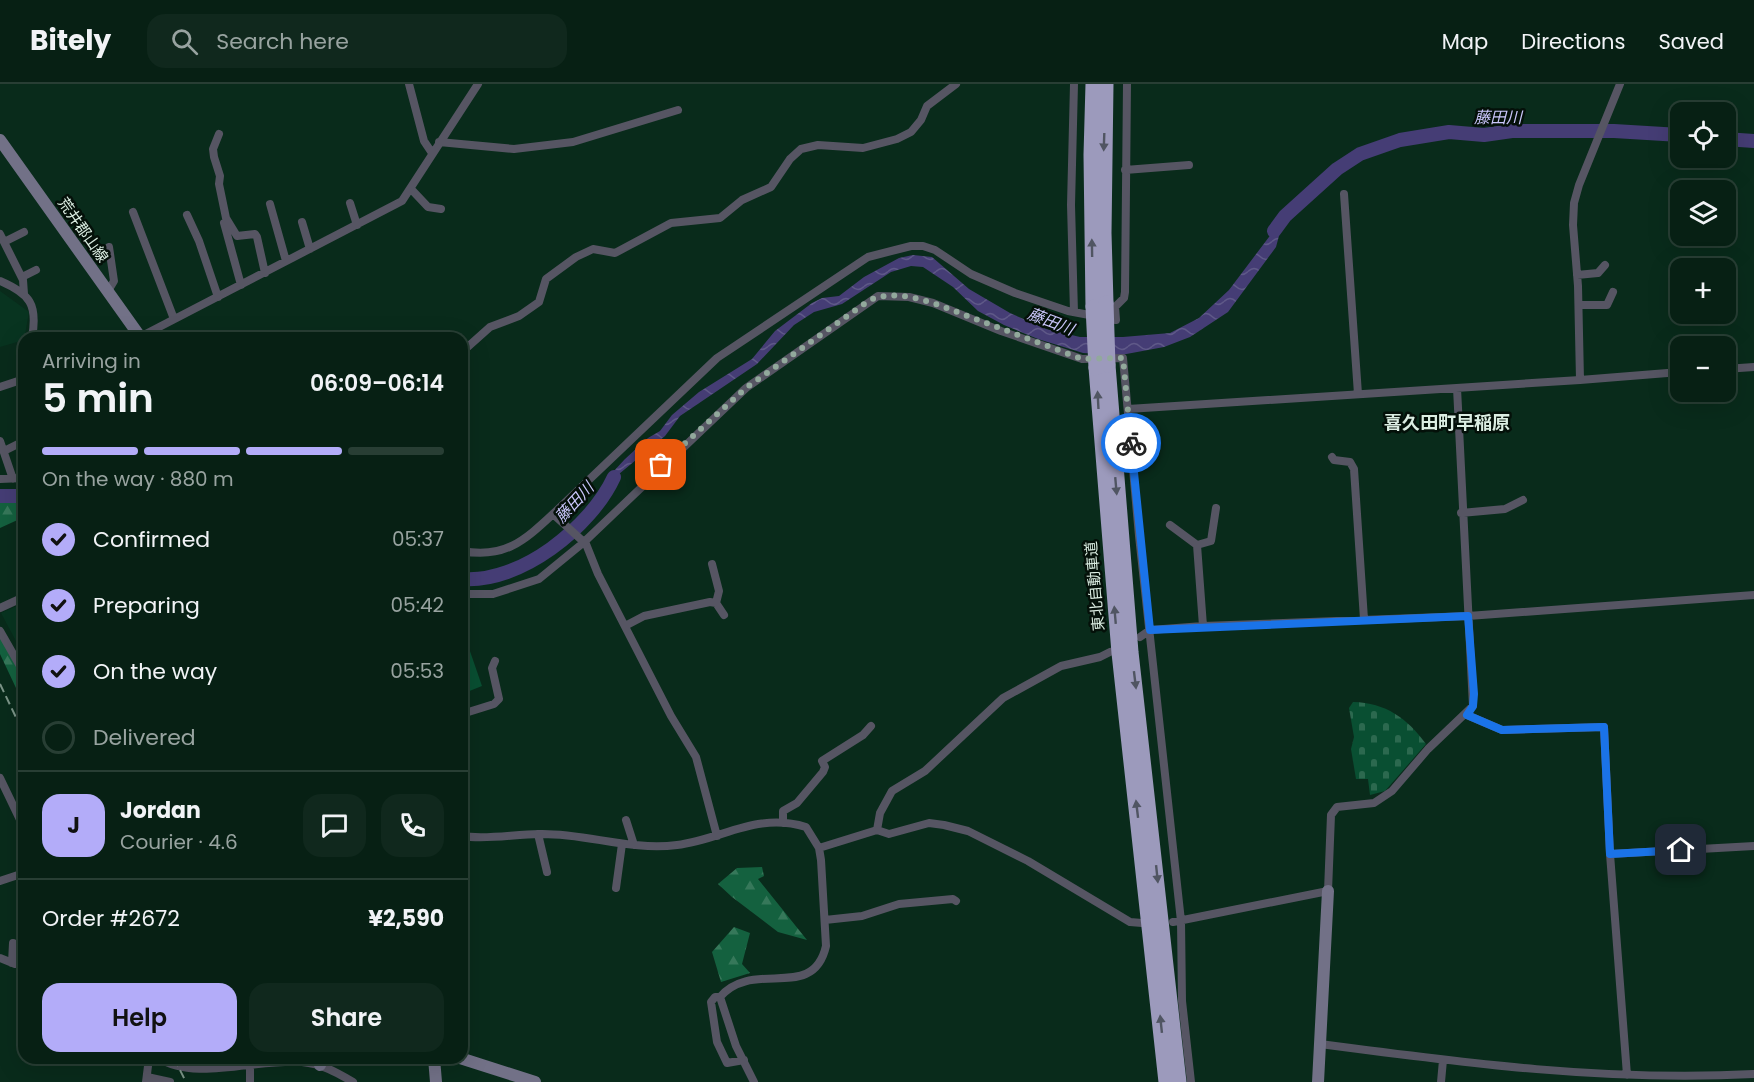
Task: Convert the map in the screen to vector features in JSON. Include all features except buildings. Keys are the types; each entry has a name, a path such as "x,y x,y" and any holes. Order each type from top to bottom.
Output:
{"highway":[{"name":"東北自動車道","path":"1093,84 1102,366 1119,653 1167,1082"},
{"name":"東北自動車道","path":"1100,305 1106,84"},
{"name":"東北自動車道","path":"1102,366 1179,1082"}],"street":[{"path":"410,84 424,141 432,153"},
{"path":"149,332 395,206 411,189 478,84"},
{"path":"468,347 490,327 519,316 539,302 546,279 590,250 615,253 671,223 720,218 742,200 771,187 790,159 801,149 818,145 863,148 897,139 911,132 921,120 927,106 956,84"},
{"path":"1074,84 1071,205 1074,312"},
{"path":"468,552 485,554 504,550 531,534 555,516 717,358 868,257 911,246 923,246 935,250 971,274 992,284 1074,312 1116,320 1115,307 1124,298 1125,292 1126,84"},
{"path":"1580,380 1574,203 1620,84"},
{"path":"439,142 514,149 573,142 678,111"},
{"path":"219,134 213,149 226,218 237,236 255,234 265,273"},
{"name":"荒井郡山線","path":"0,140 137,332"},
{"path":"1125,170 1190,165"},
{"path":"411,189 428,207 441,209"},
{"path":"1344,194 1358,394"},
{"path":"350,203 357,225"},
{"path":"270,204 286,261"},
{"path":"133,212 174,319"},
{"path":"188,215 200,241 218,297"},
{"path":"222,217 241,285"},
{"path":"302,222 310,249"},
{"path":"24,232 2,238 22,277 24,294"},
{"path":"108,291 114,281 109,247"},
{"path":"1577,275 1598,273 1605,265"},
{"path":"22,277 36,270"},
{"path":"0,281 24,294 35,310 33,332"},
{"path":"1579,305 1604,306 1611,302 1613,292"},
{"path":"468,594 493,594 539,579 582,542 661,465 746,388 878,296 909,297 933,303 1082,359 1123,358 1191,1082"},
{"path":"1736,368 1754,367"},
{"path":"1128,409 1670,373"},
{"path":"0,387 18,382"},
{"path":"1318,1082 1331,815 1337,807 1374,803 1392,791 1428,749 1467,715 1473,706 1456,388"},
{"path":"0,441 13,479"},
{"path":"4,451 18,444"},
{"path":"1332,457 1335,460 1350,462 1354,469 1364,619"},
{"path":"0,479 18,479"},
{"path":"1461,513 1505,509 1523,500"},
{"path":"1170,525 1197,544 1211,541 1216,508"},
{"path":"555,516 582,542 671,716 696,757 717,836"},
{"path":"1197,544 1203,626"},
{"path":"712,564 719,591 716,603"},
{"path":"1140,637 1150,630 1203,626 1468,616 1754,595"},
{"path":"0,608 18,600"},
{"path":"625,626 644,616 710,602 716,603 724,615"},
{"path":"0,631 18,662"},
{"path":"877,830 880,813 892,791 925,771 1004,698 1061,666 1100,657 1110,652"},
{"path":"468,712 494,704 499,699 492,668 495,661"},
{"path":"1467,715 1502,730 1604,727 1610,854 1627,1075"},
{"path":"783,823 783,811 797,803 823,772 825,767 822,762 863,735 871,726"},
{"path":"0,778 18,816"},
{"path":"626,820 634,846"},
{"path":"468,836 538,834 634,846 676,845 717,836 756,823 783,823 806,827 819,849 825,920 825,952 813,972 806,975 753,980 733,988 720,997 715,997 711,1002 717,1041 727,1063 744,1060"},
{"path":"819,849 877,830 889,834 929,823 968,831 1028,861 1130,922 1142,923"},
{"path":"538,834 547,872"},
{"path":"616,888 622,844"},
{"path":"1610,854 1754,846"},
{"path":"0,881 18,875"},
{"path":"1177,922 1328,891"},
{"path":"825,920 862,916 899,904 953,899 956,901"},
{"path":"12,963 13,942"},
{"path":"0,958 18,963"},
{"path":"720,997 736,1046 754,1082"},
{"path":"1320,1044 1516,1069 1627,1075 1655,1080 1754,1074"},
{"path":"1441,1082 1443,1060"},
{"path":"468,1061 535,1082"},
{"path":"148,1064 147,1080 170,1082"},
{"path":"166,1064 181,1071 214,1071 263,1064"},
{"path":"326,1064 353,1082"},
{"path":"434,1064 436,1082"},
{"path":"250,1065 250,1082"}],"shaded area":[{"path":"0,291 29,312 25,332 18,332 18,342 0,347"},
{"path":"18,606 18,645 1,613"}],"green space":[{"path":"18,502 18,520 0,528 0,503"},
{"path":"0,635 18,670 18,692 0,654"},
{"path":"468,645 482,686 468,692"},
{"path":"1353,702 1376,705 1395,714 1426,744 1385,791 1370,795 1368,779 1356,779 1351,749 1354,737 1349,708"},
{"path":"762,867 764,876 758,879 807,940 778,932 718,884 737,868"},
{"path":"734,927 750,933 742,964 750,973 721,982 712,952"}],"water":[{"path":"1284,217 1276,247 1228,312 1190,337 1164,347 1121,355 1083,353 1038,339 1004,325 978,311 953,287 923,267 911,266 891,272 842,304 814,312 794,325 757,364 680,416 665,436 619,474 613,490 607,494 613,472 648,438 660,431 672,415 699,392 752,359 775,331 812,303 822,298 839,296 864,277 899,258 913,255 932,257 969,289 1010,313 1046,329 1080,337 1123,337 1170,333 1199,318 1229,290"}],"waterway":[{"name":"藤田川","path":"1274,231 1285,216 1337,169 1360,154 1400,140 1449,132 1484,135 1512,131 1614,131 1670,134"},
{"name":"藤田川","path":"1736,140 1754,141"},
{"name":"藤田川","path":"468,579 484,578 507,572 551,549 589,515 614,477"},
{"name":"藤田川","path":"0,496 18,496"}],"railway":[{"path":"0,684 18,722"},
{"path":"177,1064 186,1082"}],"way so far":[{"path":"661,465 768,370 870,300 885,295 909,297 933,303 1001,331 1082,359 1123,358 1131,443"}],"district":[{"name":"喜久田町早稲原","path":"1447,423"}],"route":[{"path":"1131,443 1150,630 1468,616 1474,694 1473,706 1467,715 1502,730 1604,727 1610,854 1681,850"}]}
